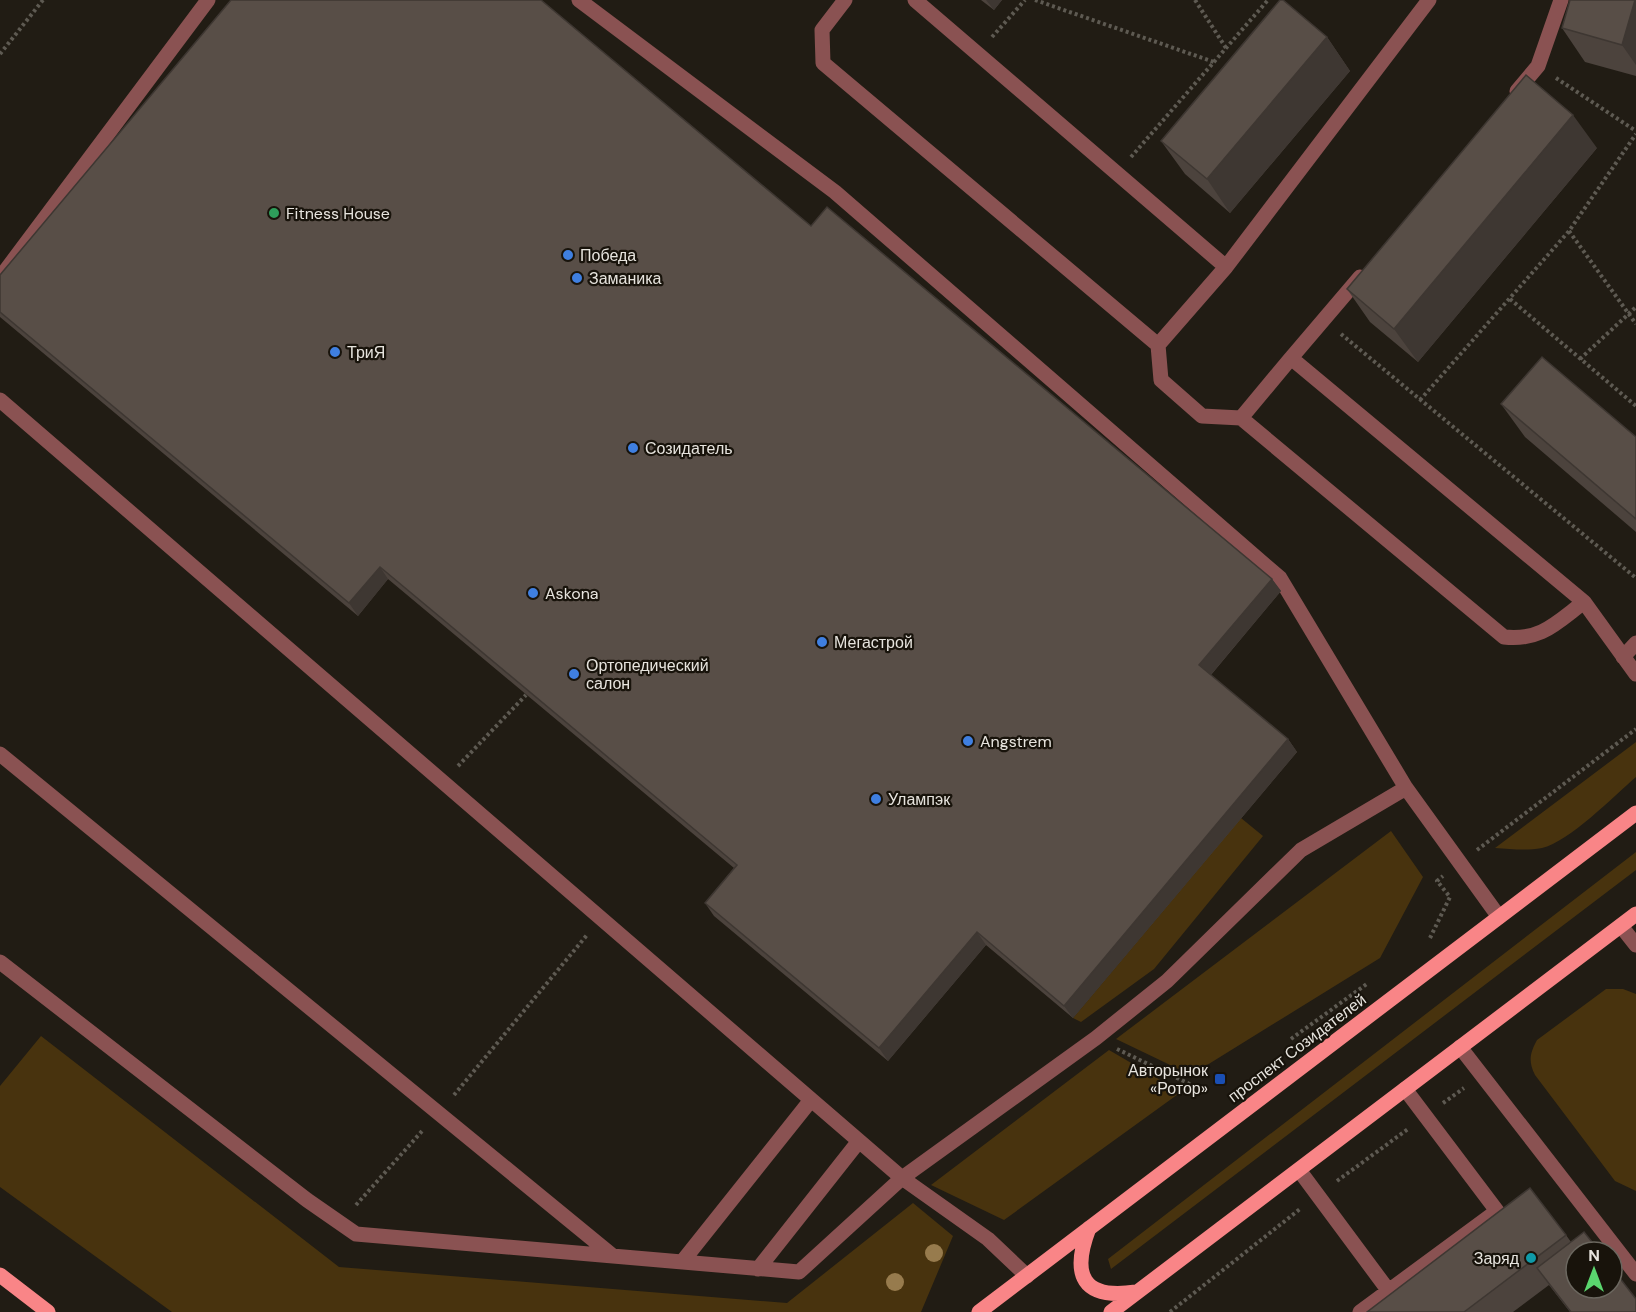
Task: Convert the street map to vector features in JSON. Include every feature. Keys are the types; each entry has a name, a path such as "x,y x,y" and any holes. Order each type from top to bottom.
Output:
{"main road":[{"name":"проспект Созидателей","path":"979,1312 1636,813"},
{"path":"1112,1312 1636,914"},
{"path":"1089,1228 1079,1265 1083,1279 1090,1288 1113,1294 1139,1291"},
{"path":"0,1275 48,1312"}],"lane":[{"path":"0,278 207,0"},
{"path":"579,0 836,192 1280,578 1406,788 1500,917"},
{"path":"845,0 822,30 824,63 1158,345 1161,380 1202,416 1241,418 1504,637 1522,639 1543,633 1584,602"},
{"path":"915,0 1226,267"},
{"path":"1158,345 1226,267 1429,0"},
{"path":"1507,102 1538,66 1561,0"},
{"path":"1241,418 1369,265"},
{"path":"1291,358 1584,602 1636,674"},
{"path":"0,400 902,1178 988,1239 1027,1276"},
{"path":"1623,657 1636,643"},
{"path":"0,754 614,1256"},
{"path":"0,962 356,1234 798,1272 902,1178 1096,1038 1167,981 1301,850 1406,788"},
{"path":"1621,926 1636,945"},
{"path":"1460,1047 1636,1274"},
{"path":"1360,1312 1497,1211 1405,1089"},
{"path":"682,1262 812,1100"},
{"path":"758,1269 859,1141"},
{"path":"1299,1170 1388,1290"}],"path":[{"path":"0,54 43,0"},
{"path":"978,54 1025,0"},
{"path":"1035,0 1214,62"},
{"path":"1195,0 1226,48"},
{"path":"1116,173 1268,0"},
{"path":"1420,400 1569,231 1636,133 1538,66"},
{"path":"1569,231 1636,324"},
{"path":"1510,299 1636,406"},
{"path":"1580,359 1636,307"},
{"path":"1323,320 1636,578"},
{"path":"453,771 526,695"},
{"path":"340,1223 439,1113 601,919"},
{"path":"1096,1038 1202,1090"}],"shaded area":[{"path":"1636,742 1636,777 1578,828 1553,844 1542,848 1524,850 1495,848"},
{"path":"1241,818 1263,836 1154,969 1081,1022 1073,1018"},
{"path":"1391,831 1423,877 1380,958 1191,1075 1116,1039"},
{"path":"1636,852 1636,870 1111,1269 1108,1259"},
{"path":"1606,989 1623,989 1636,994 1636,1191 1615,1181 1535,1075 1531,1061 1531,1053 1537,1040"},
{"path":"41,1036 339,1267 787,1303 913,1203 953,1236 921,1312 172,1312 0,1187 0,1086"},
{"path":"1109,1050 1181,1092 1004,1220 931,1185"}],"building":[{"name":"Созидатель","path":"231,0 541,0 811,226 827,207 1272,579 1199,665 1288,739 1064,1006 977,932 879,1048 705,903 737,865 380,567 349,603 0,312 0,275"},
{"path":"1280,0 1283,0 1327,37 1207,179 1161,141"},
{"path":"1570,0 1635,0 1622,45 1562,28"},
{"path":"1526,75 1573,115 1394,329 1347,289"},
{"path":"1542,357 1636,437 1636,519 1501,404"},
{"path":"1530,1188 1566,1235 1464,1312 1367,1312"},
{"path":"1584,1232 1590,1240 1574,1240"},
{"path":"1564,1247 1564,1300 1624,1300 1624,1284 1636,1299 1636,1312 1571,1312 1537,1268"}],"place":[{"name":"Fitness House","path":"274,213"},
{"name":"Победа","path":"568,255"},
{"name":"Заманика","path":"577,278"},
{"name":"ТриЯ","path":"335,352"},
{"name":"Созидатель","path":"633,448"},
{"name":"Askona","path":"533,593"},
{"name":"Мегастрой","path":"822,642"},
{"name":"Ортопедический салон","path":"574,674"},
{"name":"Angstrem","path":"968,741"},
{"name":"Улампэк","path":"876,799"},
{"name":"Авторынок «Ротор»","path":"1220,1079"},
{"name":"Заряд","path":"1531,1258"}]}
